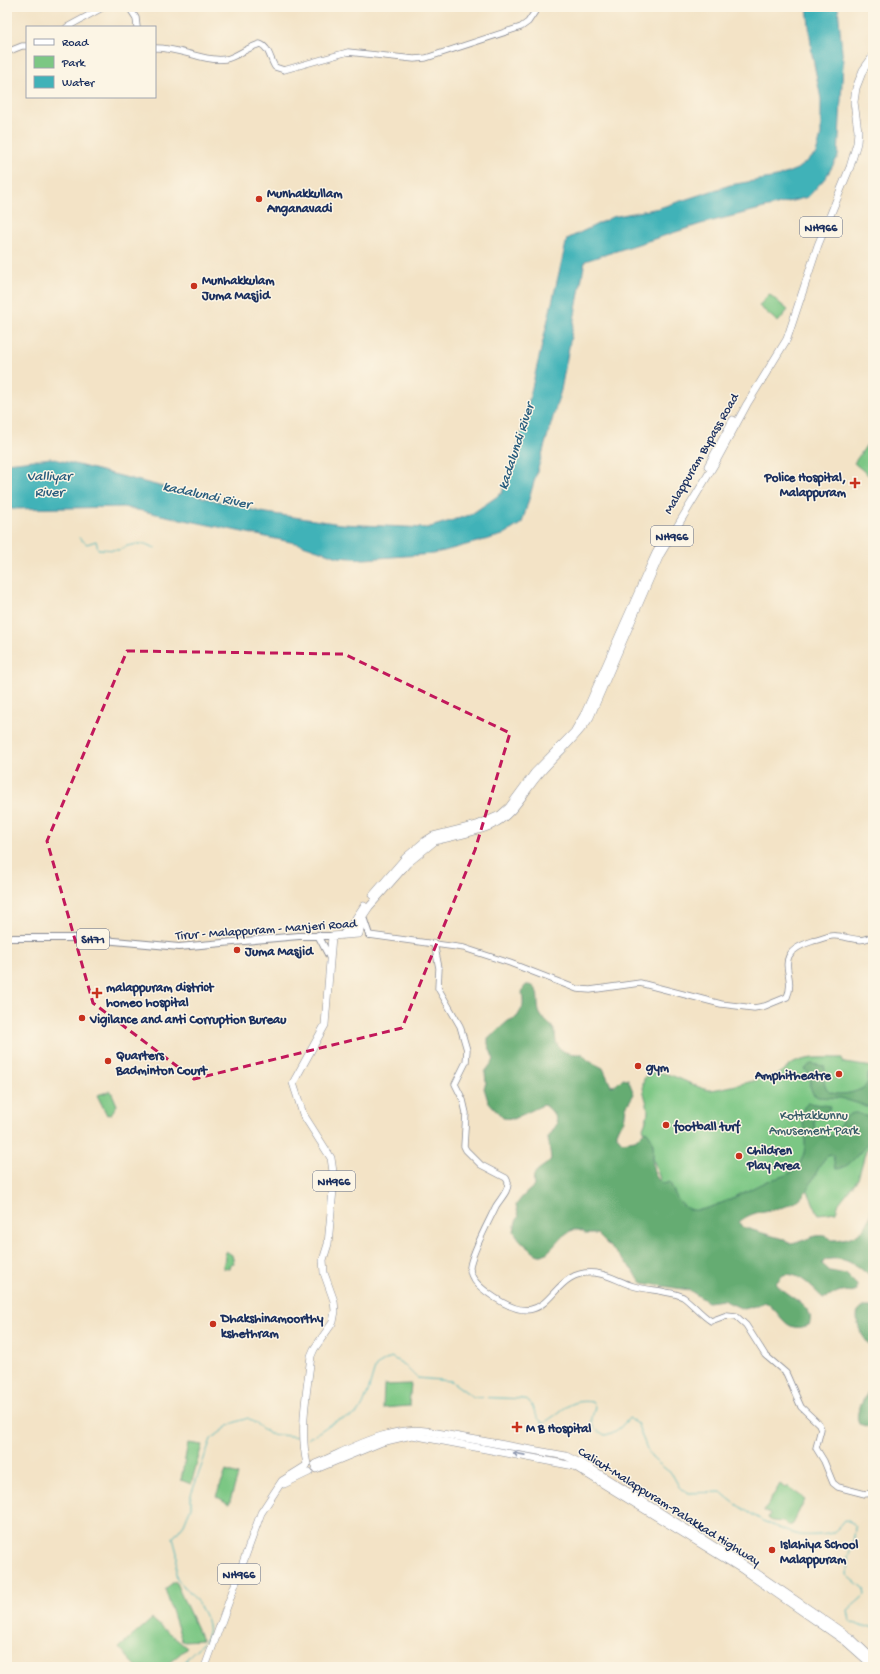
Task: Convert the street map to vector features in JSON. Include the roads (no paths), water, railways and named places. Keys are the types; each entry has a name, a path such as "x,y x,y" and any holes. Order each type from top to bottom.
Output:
{"highway":[{"name":"Malappuram Bypass Road","path":"356,934 361,909 405,858 425,841 434,836 477,825 500,816 509,807 534,773 574,732 585,713 656,553 710,462 742,404 783,337 814,242 846,165 853,131 849,102 852,86 859,68 873,49"},
{"name":"Malappuram Bypass Road","path":"360,917 407,864 427,846 435,841 493,825 503,819 513,810 538,776 577,736 590,717 660,555 714,465 747,404 787,339 818,245 850,167 857,143 858,131 854,102 856,88 863,70 873,56"},
{"name":"Tirur - Malappuram - Manjeri Road","path":"332,936 356,934"},
{"name":"NH966","path":"311,1466 304,1448 304,1434 311,1356 314,1349 333,1322 335,1311 334,1301 324,1273 323,1260 328,1244 334,1180 331,1158 302,1114 293,1083 324,1030 332,936"},
{"name":"Calicut-Malappuram-Palakkad Highway","path":"205,1667 261,1513 280,1484 284,1484 311,1466 388,1433 408,1429 426,1431 537,1455 566,1456 577,1461 746,1572 846,1642 873,1666"},
{"name":"Calicut-Malappuram-Palakkad Highway","path":"610,1484 755,1572 851,1638 873,1659"}],"main road":[{"path":"69,26 104,7"},
{"path":"129,7 136,18 137,26"},
{"path":"156,48 179,50 197,55 224,59 260,44 263,45 268,52 275,67 284,70 348,52 414,59 438,55 521,27 534,16 538,7"},
{"path":"7,52 22,46 26,46"},
{"path":"342,935 360,917 369,935"},
{"name":"Tirur - Malappuram - Manjeri Road","path":"356,934 464,948 577,989 590,990 640,983 721,1004 754,1008 765,1006 787,997 790,988 786,963 790,955 804,944 832,936 855,940 869,938 873,935"},
{"path":"318,935 331,959"},
{"name":"Tirur - Malappuram - Manjeri Road","path":"7,938 82,938 179,947 318,935 332,936"},
{"path":"434,943 439,968 437,986 460,1026 467,1050 466,1062 455,1084 463,1100 466,1113 464,1146 473,1159 481,1165 506,1178 508,1182 507,1190 497,1206 471,1260 471,1274 474,1280 482,1289 499,1301 516,1310 525,1311 540,1306 568,1280 585,1272 597,1273 632,1286 676,1294 683,1297 710,1321 727,1315 736,1316 746,1324 765,1355 786,1373 801,1407 819,1424 821,1429 816,1448 824,1461 833,1483 838,1487 865,1494 873,1493"}],"water":[{"name":"Valliyar River","path":"807,7 838,7 843,63 838,157 826,177 808,197 701,224 585,261 561,390 522,523 503,535 433,554 364,559 338,557 300,544 123,507 7,509 7,463 51,458 260,512 341,524 427,528 470,515 502,493 521,434 567,239 612,217 659,208 730,185 777,177 797,169 816,154 821,135 821,99 812,54"}],"waterway":[{"path":"79,538 87,544 96,541 98,549 119,550 127,546 137,544 145,544 155,548"},
{"path":"307,1439 336,1421 351,1417 360,1411 376,1366 391,1357 403,1364 417,1378 451,1381 473,1397 525,1399 529,1402 543,1423 565,1408 577,1402 592,1402 595,1407 592,1417 593,1427 605,1435 616,1431 629,1418 637,1423 647,1449 653,1459 672,1474 681,1490 688,1493 721,1492 748,1512 769,1524 800,1535 828,1534 840,1526 845,1520 851,1522 855,1527 854,1537 848,1557 847,1575 864,1589 865,1595 848,1610 850,1621 863,1627 873,1626"},
{"path":"184,1667 188,1657 206,1638 208,1628 207,1622 199,1605 177,1578 177,1553 173,1538 184,1524 191,1507 191,1495 211,1439 233,1423 248,1418 270,1434 300,1437"}],"place":[{"name":"Munhakkullam Anganavadi","path":"259,199"},
{"name":"Munhakkulam Juma Masjid","path":"194,286"},
{"name":"Police Hospital, Malappuram","path":"855,483"},
{"name":"Juma Masjid","path":"237,950"},
{"name":"malappuram district homeo hospital","path":"97,993"},
{"name":"Vigilance and anti Corruption Bureau","path":"82,1018"},
{"name":"Quarters Badminton Court","path":"108,1061"},
{"name":"gym","path":"638,1066"},
{"name":"Amphitheatre","path":"839,1074"},
{"name":"football turf","path":"666,1125"},
{"name":"Children Play Area","path":"739,1156"},
{"name":"Dhakshinamoorthy kshethram","path":"213,1324"},
{"name":"M B Hospital","path":"517,1427"},
{"name":"Islahiya School Malappuram","path":"772,1550"}],"water label":[{"name":"kadalundi River","path":"515,446"},
{"name":"kadalundi River","path":"207,494"}],"park label":[{"name":"Kottakkunnu Amusement Park","path":"814,1122"}]}
